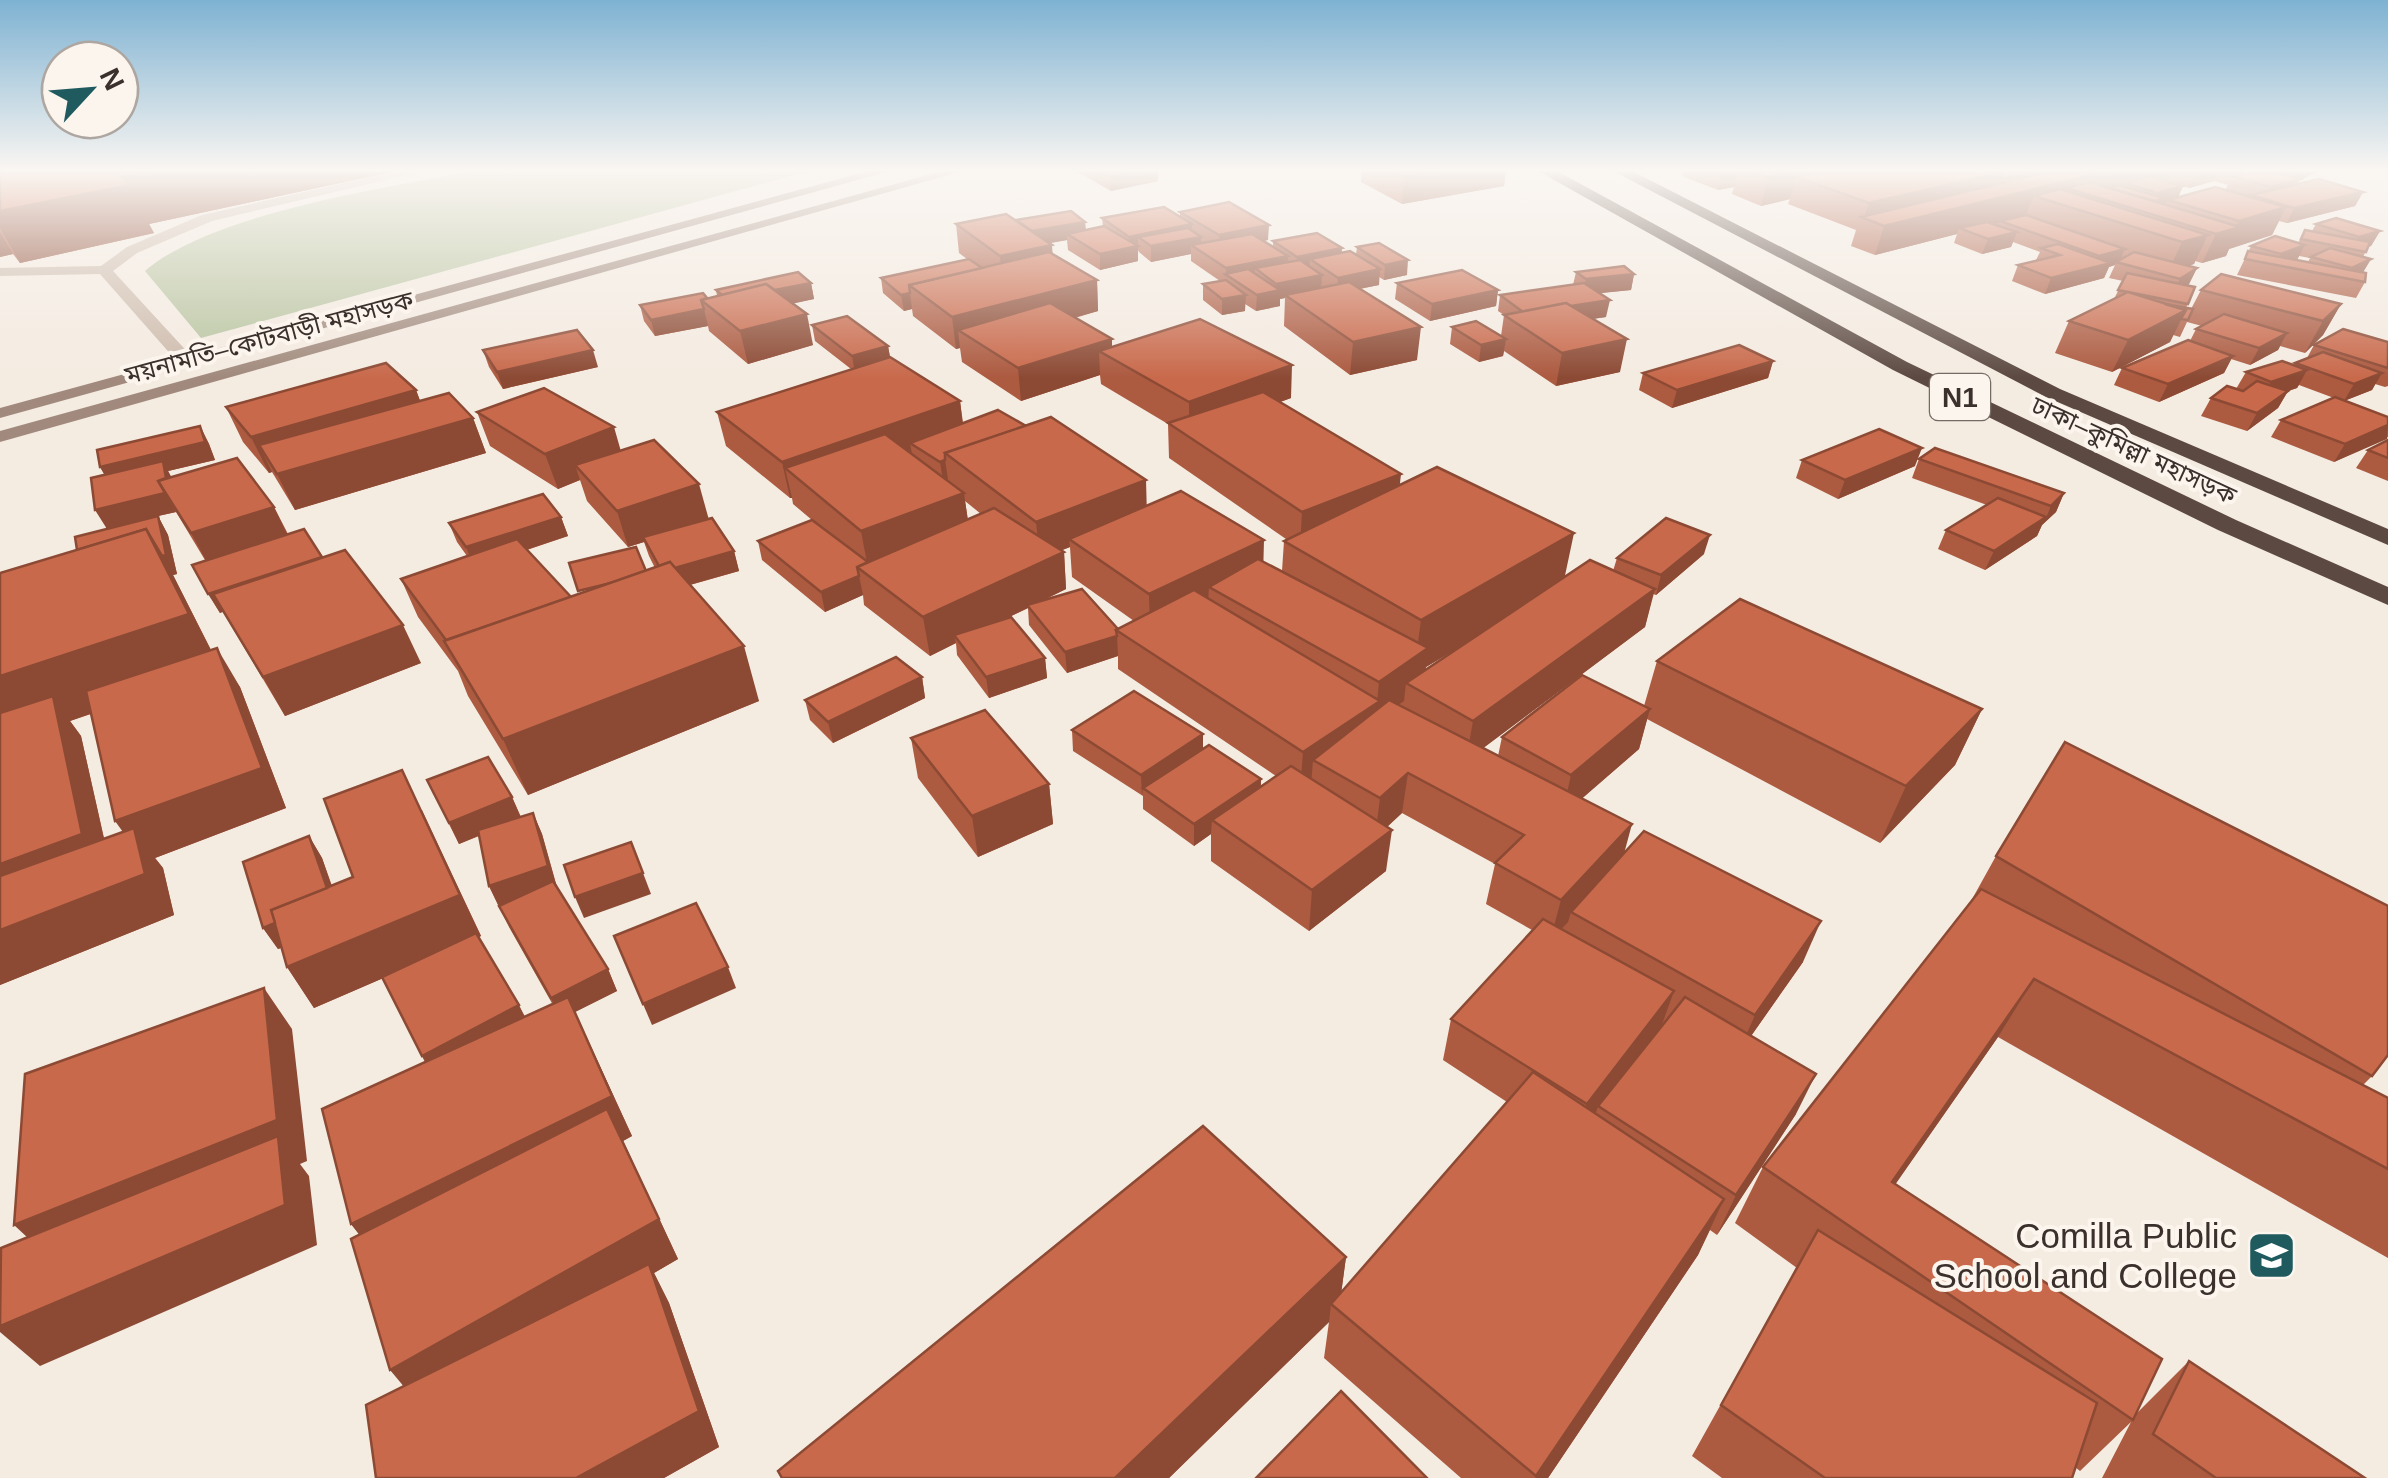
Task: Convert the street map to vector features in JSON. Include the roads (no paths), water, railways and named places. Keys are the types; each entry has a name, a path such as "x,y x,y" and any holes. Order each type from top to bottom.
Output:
{"highway":[{"name":"ঢাকা–কুমিল্লা মহাসড়ক","path":"1668,240 1966,400 2388,597"},
{"name":"ঢাকা–কুমিল্লা মহাসড়ক","path":"1753,240 2053,393 2388,538"}],"main road":[{"name":"ময়নামতি–কোটবাড়ী মহাসড়ক","path":"0,413 635,240"},
{"name":"ময়নামতি–কোটবাড়ী মহাসড়ক","path":"0,437 711,240"}],"lane":[{"path":"0,272 104,270 155,240"},
{"path":"104,270 187,362"}],"place":[{"name":"Comilla Public School and College","path":"2272,1255"}]}
